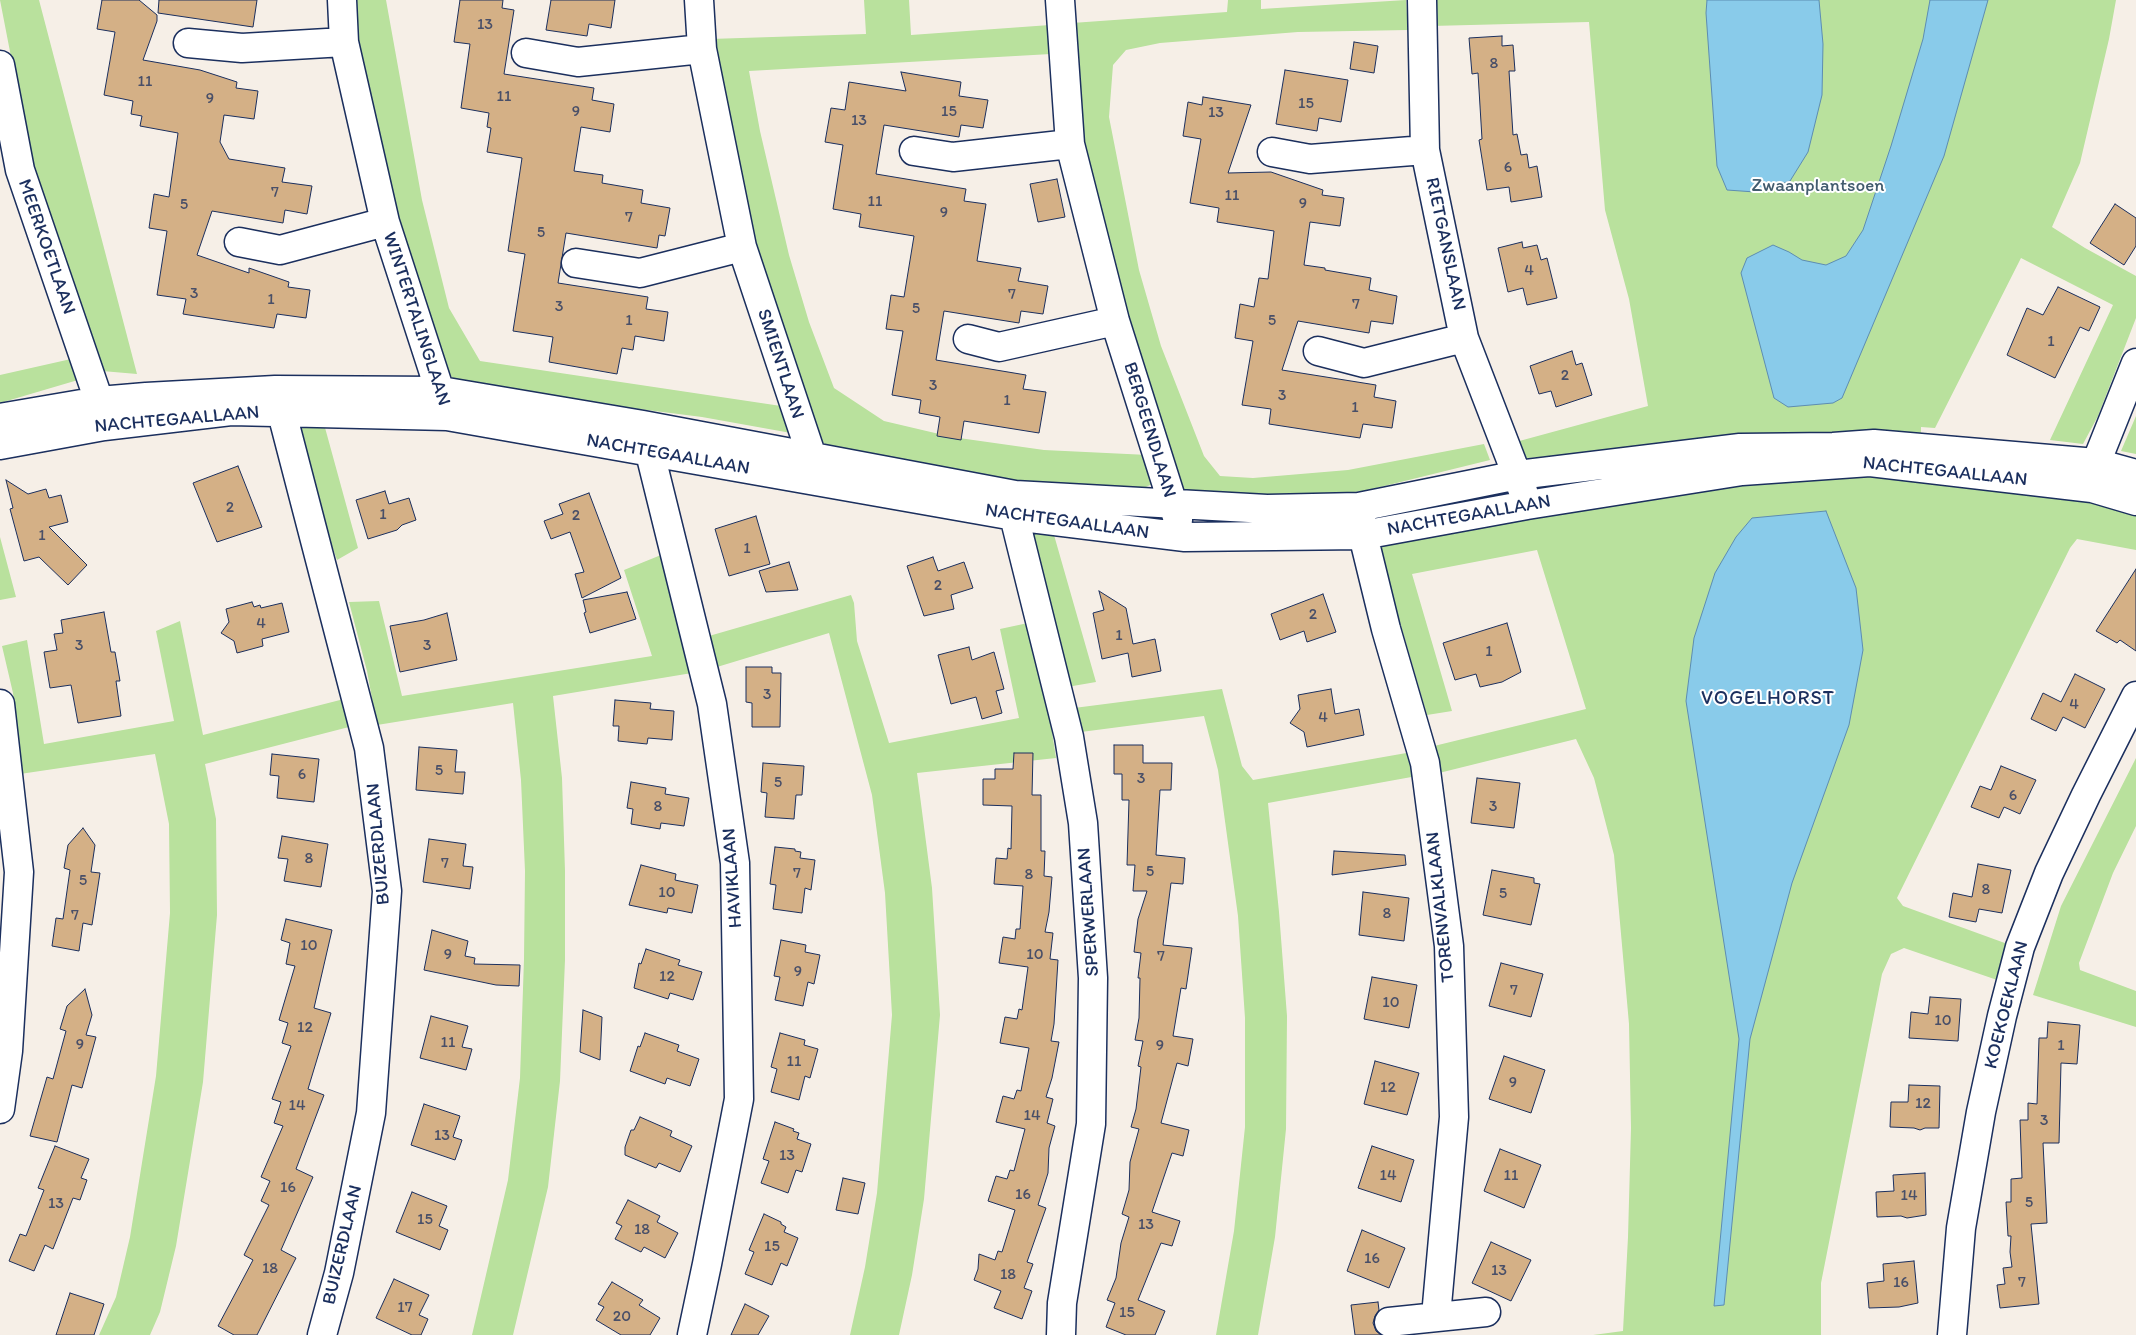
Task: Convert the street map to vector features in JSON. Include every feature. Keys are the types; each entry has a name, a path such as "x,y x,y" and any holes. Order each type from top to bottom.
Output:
{"street":[{"name":"WINTERTALINGLAAN","path":"342,0 344,42 385,222 444,404"},
{"name":"SMIENTLAAN","path":"700,0 702,49 742,247 816,470"},
{"name":"BERGEENDLAAN","path":"1060,0 1070,144 1115,321 1172,504 1185,537"},
{"name":"RIETGANSLAAN","path":"1422,0 1425,150 1464,338 1518,475 1527,505"},
{"path":"188,43 242,48 344,42"},
{"path":"526,53 578,62 702,49"},
{"name":"MEERKOETLAAN","path":"0,65 20,170 102,413"},
{"path":"914,151 953,157 1070,144"},
{"path":"1272,152 1310,159 1425,150"},
{"name":"WINTERTALINGLAAN","path":"239,242 280,250 385,222"},
{"path":"576,262 640,273 742,247"},
{"path":"968,339 1000,347 1115,321"},
{"name":"RIETGANSLAAN","path":"1318,351 1364,363 1464,338"},
{"path":"2094,476 2136,363"},
{"name":"NACHTEGAALLAAN","path":"0,418 278,401 444,404 644,425 816,470"},
{"name":"BUIZERDLAAN","path":"278,401 369,748 387,891 371,1113 339,1273 322,1335"},
{"name":"NACHTEGAALLAAN","path":"444,404 650,452 816,470 1185,537 1362,536 1527,505 1742,471 1870,462 2094,476 2136,474"},
{"name":"NACHTEGAALLAAN","path":"0,445 102,413"},
{"name":"HAVIKLAAN","path":"644,425 712,704 736,863 738,1099 708,1264 692,1335"},
{"name":"NACHTEGAALLAAN","path":"1015,505 1172,504 1267,509 1360,507 1518,475 1740,448 1833,447 1874,444 2094,476 2136,501"},
{"name":"SPERWERLAAN","path":"1015,505 1069,737 1083,823 1093,978 1091,1124 1062,1303 1061,1335"},
{"name":"TORENVALKLAAN","path":"1360,507 1362,536 1386,629 1425,763 1449,946 1454,1117 1436,1316"},
{"name":"KOEKOEKLAAN","path":"1952,1335 1961,1228 1981,1112 2002,1016 2020,947 2057,855 2136,696"},
{"path":"0,704 19,872 8,1051 0,1109"},
{"path":"1389,1322 1486,1312"}],"green space":[{"path":"0,0 39,0 137,374 102,371 31,160"},
{"path":"354,0 386,0 422,200 449,308 480,361 781,406 791,433 702,417 466,387 442,370 401,240 361,64"},
{"path":"864,0 909,0 911,35 1050,25 1051,54 749,71 760,131 789,255 809,322 834,388 884,421 952,437 1044,450 1148,455 1156,482 1140,490 1005,480 834,454 818,437 758,263 710,39 866,34"},
{"path":"1228,0 1261,0 1261,9 1406,0 1408,30 1298,32 1160,43 1126,50 1113,65 1109,117 1139,270 1161,346 1204,456 1220,476 1253,478 1348,470 1484,444 1490,460 1364,491 1298,498 1192,498 1182,487 1122,318 1091,196 1074,71 1072,23 1227,12"},
{"name":"Zwaanplantsoen","path":"1429,0 2116,0 2109,39 2080,163 2052,227 2085,248 2136,276 2136,318 2098,416 2083,444 2050,440 2113,305 2021,258 1935,428 1921,427 1920,476 2028,486 2136,510 2136,550 2077,539 2070,548 1897,898 1903,906 2013,946 2003,982 1904,948 1891,954 1882,974 1821,1283 1821,1335 1593,1335 1623,1331 1631,1128 1629,1024 1614,855 1594,778 1576,739 1439,773 1434,746 1586,709 1537,550 1412,574 1452,711 1427,715 1376,540 1578,506 1628,449 1518,459 1512,443 1648,406 1629,299 1605,210 1589,22 1431,26"},
{"path":"71,359 78,380 0,403 0,375"},
{"path":"2136,416 2136,454 2121,451"},
{"path":"296,422 324,424 358,548 337,560 311,487"},
{"path":"1031,531 1054,535 1096,682 1067,687"},
{"path":"0,537 16,597 0,600"},
{"path":"661,555 692,673 553,696 562,778 565,960 560,1081 548,1187 513,1335 472,1335 508,1180 520,1078 525,871 521,780 513,703 377,725 367,671 349,602 379,601 402,696 652,656 624,570"},
{"path":"851,595 854,603 857,641 889,743 1019,718 1000,629 1028,623 1042,668 1056,758 917,773 932,888 940,1015 924,1199 912,1275 899,1335 850,1335 865,1267 877,1193 892,1015 885,893 872,795 829,633 717,667 709,636"},
{"path":"180,621 203,735 344,699 349,727 205,764 216,819 217,915 203,1082 176,1246 160,1312 150,1335 99,1335 116,1297 130,1237 156,1076 170,913 169,824 155,754 20,774 13,693 2,646 27,640 44,744 174,721 156,631"},
{"path":"1222,689 1242,766 1253,780 1412,752 1417,776 1268,803 1287,1016 1286,1129 1275,1237 1258,1335 1216,1335 1234,1231 1245,1127 1245,1018 1238,916 1218,770 1204,716 1081,732 1074,708"},
{"path":"2136,758 2136,826 2113,873 2079,963 2080,970 2136,991 2136,1027 2033,995 2061,906"}],"water":[{"path":"1707,0 1819,0 1823,44 1822,95 1808,152 1790,181 1755,192 1727,190 1717,166 1706,13"},
{"path":"1930,0 1988,0 1944,156 1842,398 1833,403 1788,407 1774,398 1741,273 1747,258 1773,245 1802,260 1826,265 1846,256 1863,230 1891,146 1923,39"},
{"path":"1826,511 1856,588 1863,650 1849,725 1792,883 1750,1039 1724,1305 1714,1306 1739,1039 1686,701 1694,638 1715,573 1736,537 1752,518"}],"building":[{"path":"102,0 139,0 157,15 157,21 143,60 200,70 237,82 236,88 258,91 254,119 224,115 220,142 229,159 285,168 282,182 312,186 307,214 285,210 283,223 212,211 197,255 249,273 249,268 289,282 288,287 310,290 306,318 277,314 274,328 189,315 183,314 186,299 157,295 167,231 149,228 154,194 169,197 178,133 140,126 142,116 131,114 133,101 104,95 115,32 97,29"},
{"path":"159,0 257,0 253,27 158,13"},
{"path":"460,0 503,0 502,8 514,10 504,74 594,88 592,100 614,104 610,132 581,127 574,171 603,175 602,183 643,190 641,203 670,208 665,236 659,235 657,248 566,233 558,283 648,297 646,309 668,312 664,341 635,336 633,350 622,348 617,374 549,362 553,337 513,331 525,254 508,251 522,158 487,152 491,128 487,127 489,113 461,108 470,44 454,42"},
{"path":"551,0 615,0 611,28 589,24 587,36 546,30"},
{"path":"1502,36 1502,46 1513,45 1515,71 1509,71 1513,135 1517,134 1521,155 1527,154 1529,168 1537,166 1542,197 1511,202 1509,187 1487,190 1479,140 1482,139 1478,73 1472,74 1469,38"},
{"path":"1354,42 1378,46 1374,73 1350,69"},
{"path":"1285,70 1348,80 1341,122 1319,118 1317,131 1276,124"},
{"path":"901,72 961,82 959,96 988,100 983,128 961,125 959,137 884,125 876,174 966,189 964,201 986,204 977,261 1021,268 1018,281 1048,286 1043,314 1021,311 1019,323 944,311 936,360 1026,375 1023,389 1046,392 1039,433 964,421 961,440 937,436 940,417 919,413 921,400 892,395 903,331 886,329 891,295 904,297 914,236 859,227 861,214 833,209 843,145 825,142 831,108 845,110 849,82 906,91"},
{"path":"1203,97 1251,105 1228,173 1271,172 1323,190 1322,195 1344,198 1340,226 1310,222 1304,265 1371,278 1369,290 1397,296 1393,324 1371,321 1369,333 1298,321 1282,370 1376,385 1374,397 1396,401 1392,428 1363,424 1360,438 1269,424 1271,409 1242,405 1253,341 1235,338 1240,304 1254,307 1259,278 1268,279 1274,231 1217,222 1219,208 1190,203 1201,139 1183,136 1188,102 1202,105"},
{"path":"1057,179 1065,217 1038,222 1030,184"},
{"path":"2115,204 2136,218 2136,246 2124,265 2090,243"},
{"path":"1522,242 1523,248 1537,245 1541,260 1547,258 1557,298 1527,305 1523,288 1508,292 1498,248"},
{"path":"2058,287 2100,307 2089,331 2080,327 2055,378 2007,355 2027,308 2043,315"},
{"path":"1572,351 1576,365 1582,363 1592,395 1556,407 1551,391 1539,394 1530,366"},
{"path":"238,466 262,527 217,542 193,483"},
{"path":"6,480 28,494 46,489 49,498 61,495 68,522 49,527 87,565 68,585 39,557 24,561 10,509 13,508"},
{"path":"385,491 389,504 409,498 416,520 402,525 397,530 368,539 356,500"},
{"path":"589,493 621,578 582,598 575,574 584,572 570,532 551,539 544,521 563,514 559,504"},
{"path":"756,516 770,564 729,576 715,529"},
{"path":"933,557 938,571 964,562 973,588 951,595 954,609 924,616 907,566"},
{"path":"789,562 798,590 766,592 759,571"},
{"path":"2136,569 2136,651 2120,640 2117,643 2096,631"},
{"path":"1099,591 1126,608 1133,644 1155,639 1161,671 1132,677 1128,653 1102,659 1093,613 1104,610"},
{"path":"627,592 636,619 590,633 584,613 586,612 583,600"},
{"path":"1323,594 1336,632 1307,642 1304,631 1280,640 1271,614"},
{"path":"252,602 254,607 260,605 261,608 282,603 289,632 262,639 263,646 237,653 234,641 221,633 229,622 226,609"},
{"path":"104,612 111,652 115,652 120,681 116,681 121,716 78,723 71,685 50,688 44,652 57,650 54,634 63,633 61,620"},
{"path":"447,613 457,660 400,672 390,626 424,620"},
{"path":"1507,623 1521,672 1502,682 1480,687 1476,674 1455,680 1443,643"},
{"path":"969,647 972,660 994,652 1004,689 996,691 1002,713 982,719 976,697 951,704 938,655"},
{"path":"746,667 772,667 772,673 781,673 780,727 752,727 752,703 746,702"},
{"path":"2075,674 2105,689 2085,728 2063,717 2056,731 2031,719 2043,693 2061,702"},
{"path":"1331,689 1335,714 1359,709 1364,735 1307,747 1304,732 1290,723 1300,709 1298,695"},
{"path":"615,700 651,703 650,709 674,711 672,740 648,738 647,744 618,741 619,726 613,726"},
{"path":"1114,745 1143,745 1143,763 1172,763 1171,790 1160,790 1156,855 1185,858 1183,884 1171,883 1163,945 1192,948 1186,989 1181,988 1173,1036 1193,1039 1188,1066 1177,1063 1161,1123 1189,1130 1183,1156 1172,1153 1152,1212 1180,1221 1172,1246 1161,1243 1138,1300 1165,1311 1155,1335 1126,1335 1106,1327 1115,1303 1107,1300 1116,1278 1121,1243 1129,1217 1122,1214 1129,1190 1130,1162 1139,1129 1131,1127 1136,1109 1141,1067 1138,1066 1143,1041 1135,1040 1139,1018 1140,978 1138,978 1141,953 1134,952 1138,919 1147,891 1133,891 1135,865 1127,865 1129,800 1122,800 1122,774 1114,774"},
{"path":"419,747 457,750 455,772 465,772 463,794 416,790"},
{"path":"1014,753 1033,753 1032,795 1041,795 1041,851 1045,851 1044,876 1052,877 1045,932 1053,933 1050,959 1058,960 1054,1024 1051,1041 1059,1042 1046,1097 1053,1099 1047,1123 1055,1126 1049,1148 1048,1173 1038,1205 1046,1208 1027,1262 1033,1264 1024,1288 1032,1291 1022,1319 994,1308 1001,1291 974,1280 978,1269 979,1254 995,1260 998,1251 1002,1252 1015,1210 988,1201 996,1176 1007,1179 1010,1170 1014,1171 1025,1129 996,1122 1003,1096 1014,1099 1017,1090 1021,1091 1029,1048 1000,1043 1005,1017 1017,1019 1019,1009 1022,1010 1028,967 999,963 1003,937 1015,939 1016,929 1020,929 1023,886 994,884 996,858 1007,859 1008,848 1011,849 1012,806 983,805 983,779 995,779 995,769 1013,769"},
{"path":"272,754 319,759 314,802 277,798 279,776 270,775"},
{"path":"763,763 804,766 802,795 796,795 794,819 765,817 767,793 761,792"},
{"path":"2001,766 2036,780 2020,814 2004,807 1999,818 1971,807 1980,786 1991,790"},
{"path":"1477,778 1520,783 1514,828 1471,823"},
{"path":"631,782 666,788 665,794 689,798 684,826 661,823 660,829 631,824 633,809 627,808"},
{"path":"83,828 95,845 91,872 100,873 92,925 83,923 79,951 52,946 56,918 63,919 70,870 64,868 68,845"},
{"path":"282,836 328,844 321,887 284,881 288,859 278,858"},
{"path":"429,839 466,844 463,866 473,867 470,889 423,882"},
{"path":"775,847 795,849 795,851 801,852 800,858 815,860 811,890 805,888 802,913 773,909 776,885 770,884"},
{"path":"1334,851 1405,855 1406,865 1332,875"},
{"path":"1978,864 2011,870 2002,913 1979,909 1976,922 1949,917 1953,893 1972,897"},
{"path":"641,865 676,874 675,880 698,885 692,913 668,908 667,913 629,905"},
{"path":"1492,870 1534,878 1534,883 1540,884 1531,925 1483,915"},
{"path":"1363,892 1409,898 1404,941 1359,935"},
{"path":"286,919 332,930 314,1008 331,1013 308,1089 324,1095 296,1169 313,1177 281,1250 296,1258 257,1335 234,1335 218,1326 253,1260 244,1255 269,1205 261,1201 270,1181 261,1177 283,1126 274,1123 281,1102 272,1099 291,1046 282,1043 288,1023 279,1020 295,966 286,964 290,943 281,940"},
{"path":"432,930 468,941 465,956 475,958 474,964 520,965 519,986 496,985 424,970"},
{"path":"781,940 806,945 805,952 820,955 814,984 808,982 803,1006 775,1000 780,977 774,976"},
{"path":"646,949 680,960 678,965 702,972 693,1000 670,993 668,999 634,988 639,963 641,964"},
{"path":"1501,963 1543,974 1531,1017 1489,1006"},
{"path":"1372,977 1417,985 1409,1028 1364,1019"},
{"path":"85,989 92,1015 86,1035 96,1037 82,1088 72,1085 57,1142 30,1136 47,1077 53,1079 66,1031 60,1029 67,1006"},
{"path":"1930,997 1961,999 1958,1041 1909,1038 1911,1012 1928,1014"},
{"path":"583,1010 602,1017 600,1060 580,1052"},
{"path":"431,1016 468,1026 462,1047 472,1049 466,1070 420,1058"},
{"path":"2048,1022 2080,1025 2077,1064 2061,1063 2059,1143 2043,1143 2047,1223 2031,1224 2039,1304 2000,1308 1997,1285 2005,1284 2003,1268 2012,1267 2010,1252 2011,1236 2008,1236 2006,1202 2011,1202 2011,1179 2022,1178 2020,1120 2028,1120 2028,1103 2037,1104 2039,1038 2047,1038"},
{"path":"645,1033 679,1045 677,1051 699,1059 690,1086 667,1078 665,1084 630,1071 638,1046 640,1047"},
{"path":"780,1033 805,1040 804,1045 818,1049 810,1078 805,1076 799,1100 771,1092 777,1069 771,1067"},
{"path":"1504,1056 1545,1070 1531,1113 1489,1099"},
{"path":"1375,1061 1419,1073 1407,1115 1364,1104"},
{"path":"1909,1085 1940,1086 1939,1128 1920,1130 1890,1127 1891,1102 1908,1102"},
{"path":"424,1104 460,1116 453,1137 462,1140 455,1160 411,1145"},
{"path":"640,1117 672,1131 670,1136 692,1146 680,1172 659,1163 656,1168 625,1155 625,1147 631,1130 634,1130"},
{"path":"775,1122 794,1129 793,1131 799,1133 797,1139 811,1144 802,1172 796,1170 788,1193 761,1183 769,1161 763,1159"},
{"path":"55,1146 89,1159 81,1178 87,1180 80,1200 73,1198 53,1249 45,1245 34,1271 9,1261 20,1234 26,1236 44,1190 38,1188"},
{"path":"1372,1146 1414,1160 1401,1202 1358,1188"},
{"path":"1500,1149 1541,1165 1524,1208 1484,1191"},
{"path":"1925,1173 1926,1215 1907,1218 1901,1216 1877,1217 1876,1192 1894,1191 1893,1175"},
{"path":"843,1178 865,1183 858,1214 836,1210"},
{"path":"412,1192 447,1206 439,1226 448,1230 440,1250 396,1232"},
{"path":"628,1200 660,1216 657,1222 678,1233 665,1258 644,1247 641,1252 615,1239 622,1226 616,1223"},
{"path":"764,1214 781,1222 786,1227 784,1232 798,1238 787,1266 781,1263 772,1285 745,1274 754,1252 749,1250"},
{"path":"1362,1230 1405,1248 1389,1288 1347,1271"},
{"path":"1491,1242 1531,1260 1511,1301 1472,1283"},
{"path":"1914,1261 1918,1303 1899,1307 1869,1308 1867,1283 1884,1281 1883,1264"},
{"path":"394,1279 429,1295 419,1315 428,1319 421,1335 412,1335 376,1318"},
{"path":"612,1282 643,1300 639,1305 660,1318 650,1335 621,1335 596,1320 604,1307 598,1304"},
{"path":"70,1293 104,1304 94,1335 56,1335"},
{"path":"1378,1302 1379,1310 1373,1323 1376,1331 1381,1335 1355,1335 1351,1305"},
{"path":"745,1304 769,1316 758,1335 731,1335"}],"district":[{"name":"VOGELHORST","path":"1768,699"}]}
